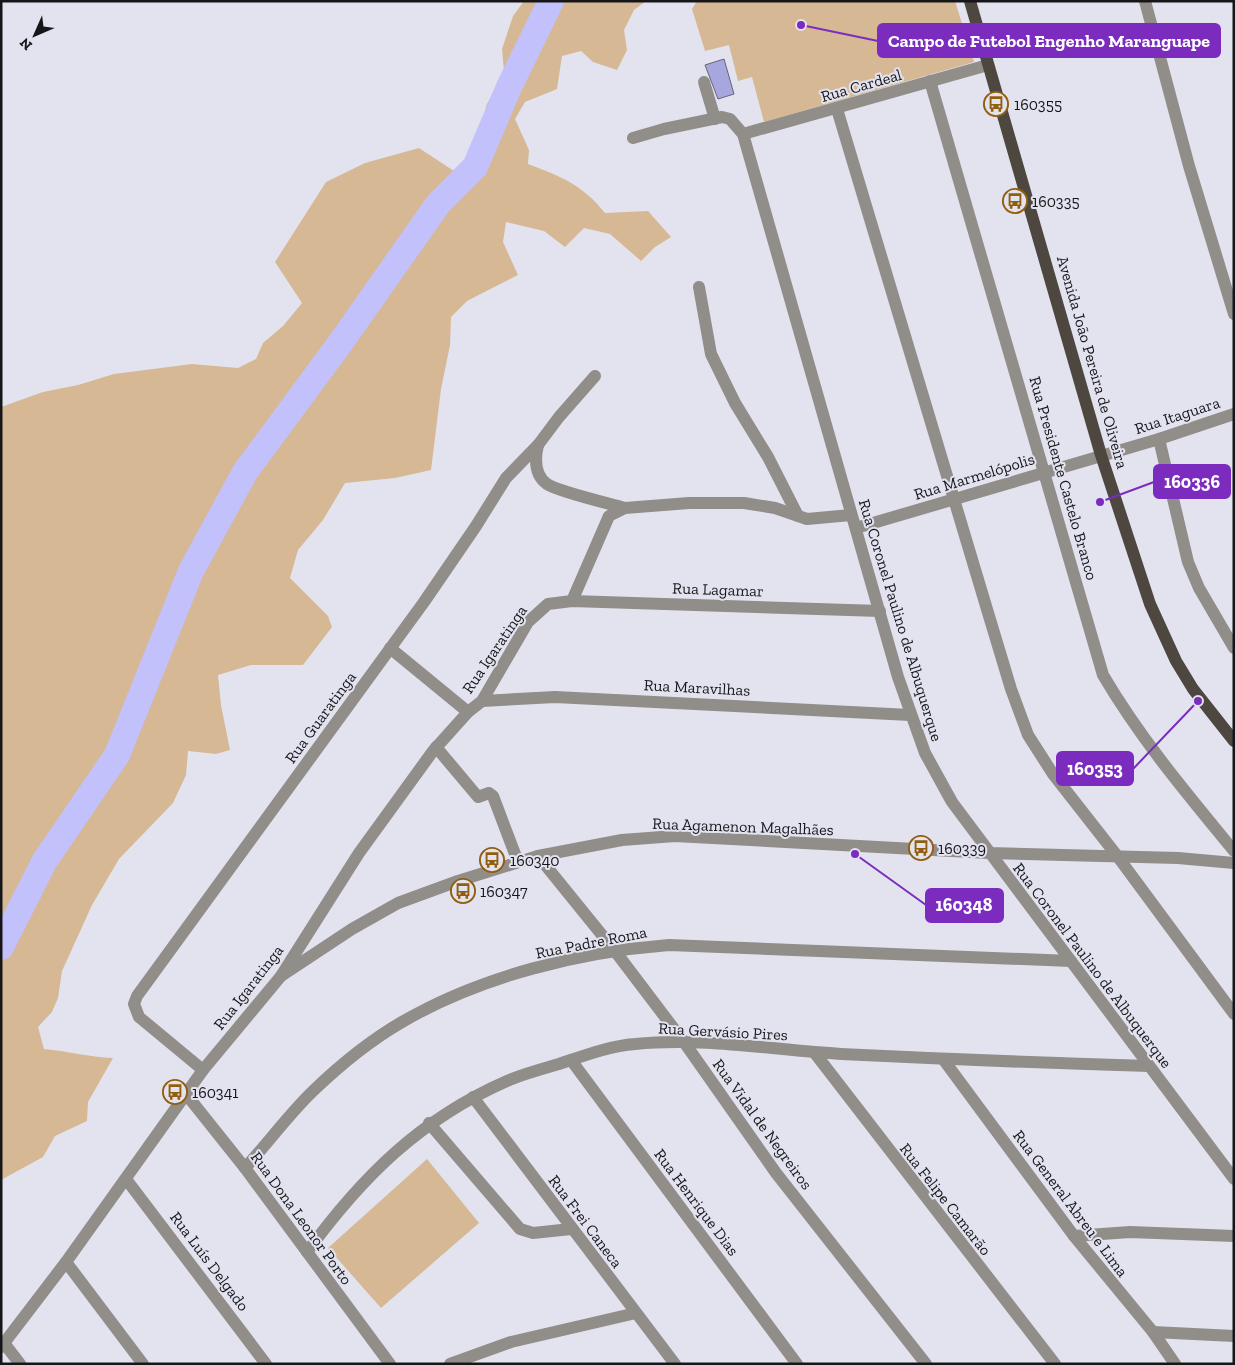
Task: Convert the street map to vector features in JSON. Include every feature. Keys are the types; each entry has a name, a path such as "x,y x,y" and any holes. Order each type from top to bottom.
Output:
{"main road":[{"name":"Avenida João Pereira de Oliveira","path":"970,1 1038,228 1101,454 1162,633 1194,689 1234,741"}],"street":[{"path":"1144,1 1187,156 1234,314"},
{"name":"Rua Cardeal","path":"743,134 988,65"},
{"name":"Rua Presidente Castelo Branco","path":"930,81 1046,471 1085,606 1093,645 1103,675 1124,710 1175,780 1234,851"},
{"path":"704,82 715,119"},
{"path":"837,109 1011,689 1028,735 1053,774 1118,857 1234,1014"},
{"path":"634,138 664,129 715,119 730,119 743,134"},
{"name":"Rua Coronel Paulino de Albuquerque","path":"743,134 910,715 925,753 952,802 1234,1179"},
{"path":"699,287 711,354 734,403 768,456 798,516"},
{"name":"Rua Guaratinga","path":"203,1070 139,1017 134,1004 136,996 390,648 476,526 506,478 538,445 559,417 596,376"},
{"name":"Rua Itaguara","path":"1101,454 1159,439 1234,414"},
{"path":"1159,439 1188,562 1198,588 1234,648"},
{"path":"538,445 535,458 537,470 548,484 625,508 690,503 744,503 774,508 798,516 819,518 851,514"},
{"name":"Rua Marmelópolis","path":"856,528 954,500 1101,454"},
{"path":"572,601 609,516 625,508"},
{"name":"Rua Lagamar","path":"555,602 880,611"},
{"name":"Rua Igaratinga","path":"3,1345 66,1262 203,1070 281,976 354,860 436,747 468,712 482,701 528,622 543,607 555,602"},
{"path":"390,648 468,712"},
{"name":"Rua Maravilhas","path":"482,701 555,697 910,715"},
{"path":"436,747 478,797 490,793 493,796 518,862"},
{"name":"Rua Agamenon Magalhães","path":"281,976 352,928 398,903 538,856 622,840 675,836 1234,862"},
{"name":"Rua Vidal de Negreiros","path":"538,856 616,951 684,1042 776,1173 926,1364"},
{"name":"Rua Padre Roma","path":"245,1168 312,1092 361,1051 401,1022 452,996 503,978 616,951 669,945 734,946 1071,961"},
{"name":"Rua Gervásio Pires","path":"307,1252 327,1225 370,1176 395,1151 429,1124 473,1097 509,1080 571,1060 633,1044 684,1042 943,1059 1149,1066"},
{"name":"Rua Felipe Camarão","path":"814,1052 1055,1364"},
{"name":"Rua General Abreu e Lima","path":"943,1059 1074,1236 1153,1332 1175,1364"},
{"name":"Rua Henrique Dias","path":"571,1060 797,1364"},
{"name":"Rua Dona Leonor Porto","path":"186,1094 245,1168 390,1364"},
{"name":"Rua Frei Caneca","path":"473,1097 675,1364"},
{"path":"429,1124 520,1229 533,1233 572,1229"},
{"name":"Rua Luís Delgado","path":"126,1179 266,1364"},
{"path":"1074,1236 1130,1232 1234,1236"},
{"path":"66,1262 143,1364"},
{"path":"450,1364 511,1342 636,1313"},
{"path":"1153,1332 1234,1336"},
{"path":"3,1345 20,1364"}],"shaded area":[{"path":"524,1 646,1 634,10 624,30 627,50 617,70 593,62 581,51 562,56 557,89 525,102 515,119 529,150 528,164 570,182 588,195 605,213 648,211 671,237 655,247 641,261 610,234 584,228 565,247 544,231 506,222 503,242 518,275 467,301 451,317 450,345 441,389 431,470 395,478 345,483 323,520 298,550 290,578 328,616 332,627 303,665 251,665 218,675 221,705 230,750 216,754 188,751 186,775 173,803 119,859 92,905 62,971 58,998 52,1012 38,1027 44,1049 113,1058 88,1102 87,1121 55,1136 43,1157 1,1180 1,407 43,392 78,385 114,374 192,364 238,368 256,359 263,343 283,326 302,303 275,262 326,182 365,163 419,148 457,173 483,135 486,106 504,71 502,49 513,16"},
{"path":"697,1 955,1 974,62 764,122 752,77 738,81 729,45 705,51 692,9"},
{"path":"427,1159 479,1223 381,1308 328,1248"}],"building":[{"path":"724,59 734,94 718,99 705,65"}],"waterway":[{"path":"1,947 44,862 117,755 191,571 245,472 341,342 438,204 475,167 509,87 551,1"}],"place":[{"name":"Campo de Futebol Engenho Maranguape","path":"801,25"},
{"name":"160355","path":"996,104"},
{"name":"160335","path":"1015,201"},
{"name":"160336","path":"1100,502"},
{"name":"160353","path":"1198,701"},
{"name":"160339","path":"921,848"},
{"name":"160348","path":"855,854"},
{"name":"160340","path":"492,860"},
{"name":"160347","path":"463,891"},
{"name":"160341","path":"175,1092"}]}
